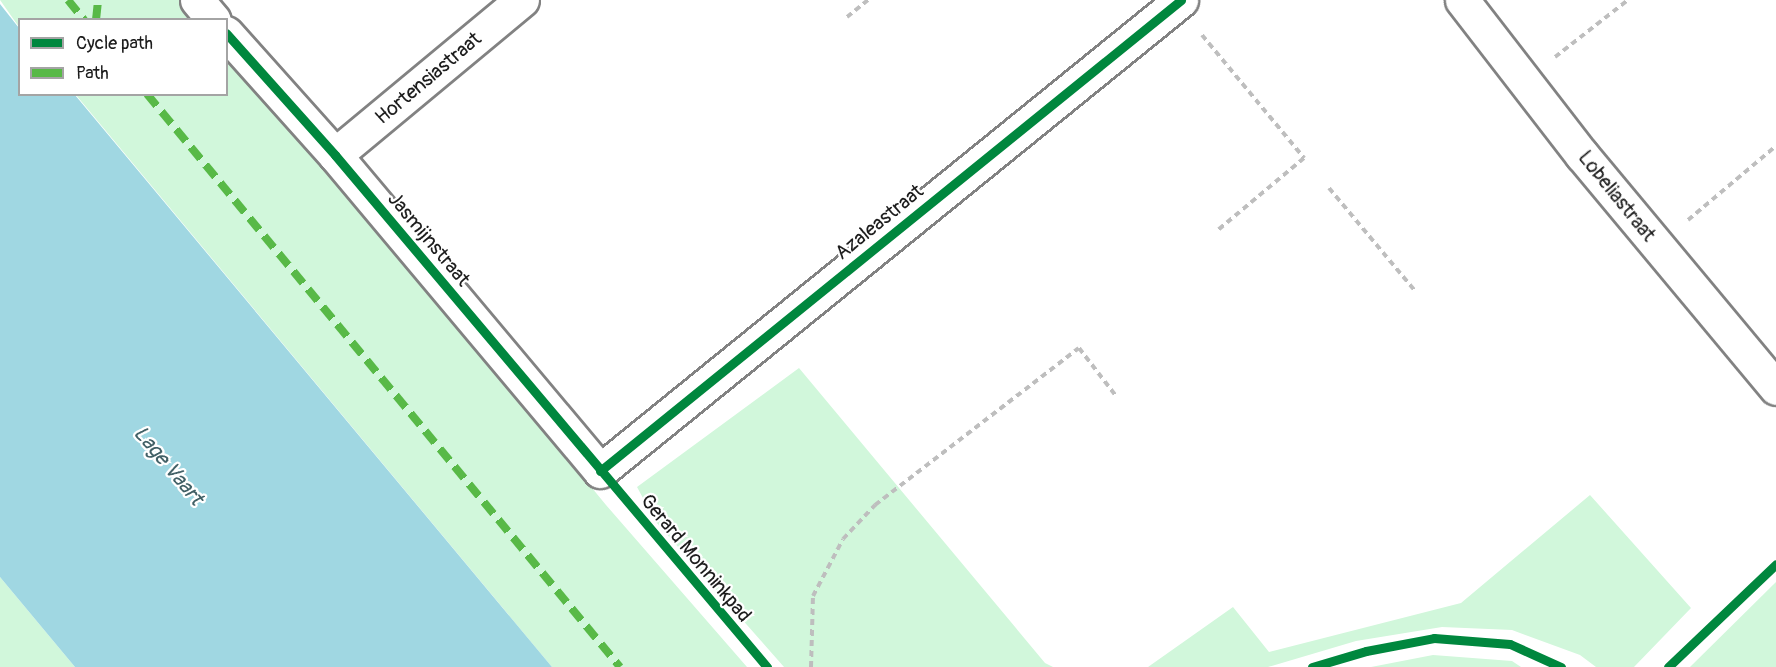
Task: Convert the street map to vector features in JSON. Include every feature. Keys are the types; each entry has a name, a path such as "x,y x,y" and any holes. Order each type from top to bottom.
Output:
{"street":[{"path":"197,0 212,18"},
{"name":"Hortensiastraat","path":"335,155 522,0"},
{"name":"Lobeliastraat","path":"1462,0 1525,81 1776,388"},
{"name":"Azaleastraat","path":"600,471 1178,2"},
{"name":"Jasmijnstraat","path":"228,35 335,155 600,471"}],"path":[{"path":"847,18 868,0"},
{"path":"1525,81 1628,0"},
{"path":"1178,2 1304,158 1218,230"},
{"path":"1658,245 1776,146"},
{"path":"1329,188 1414,291"},
{"path":"811,667 813,596 843,539 875,505 1078,348 1116,396"}],"green space":[{"path":"0,0 184,0 199,18 18,18 18,26"},
{"path":"228,52 371,219 606,505 747,667 552,667 77,96 228,96"},
{"path":"799,368 1045,663 1053,667 784,667 656,522 637,487"},
{"path":"1590,495 1691,608 1634,667 1596,667 1580,655 1512,630 1442,627 1356,641 1268,667 1148,667 1233,607 1269,652 1461,603"},
{"path":"0,577 75,667 0,667"},
{"path":"1776,582 1776,667 1690,667"},
{"path":"1433,655 1512,661 1521,667 1371,667"}],"water":[{"name":"Lage Vaart","path":"0,4 18,27 18,96 76,96 552,667 75,667 0,577"}],"marked path":[{"path":"68,0 82,18"},
{"path":"96,18 98,0"},
{"path":"149,96 620,667"}],"cycle path":[{"path":"600,471 1181,0"},
{"name":"Gerard Monninkpad","path":"228,35 335,155 767,667"},
{"path":"1668,667 1776,564"},
{"path":"1312,667 1366,651 1434,638 1510,644 1561,667"}]}
